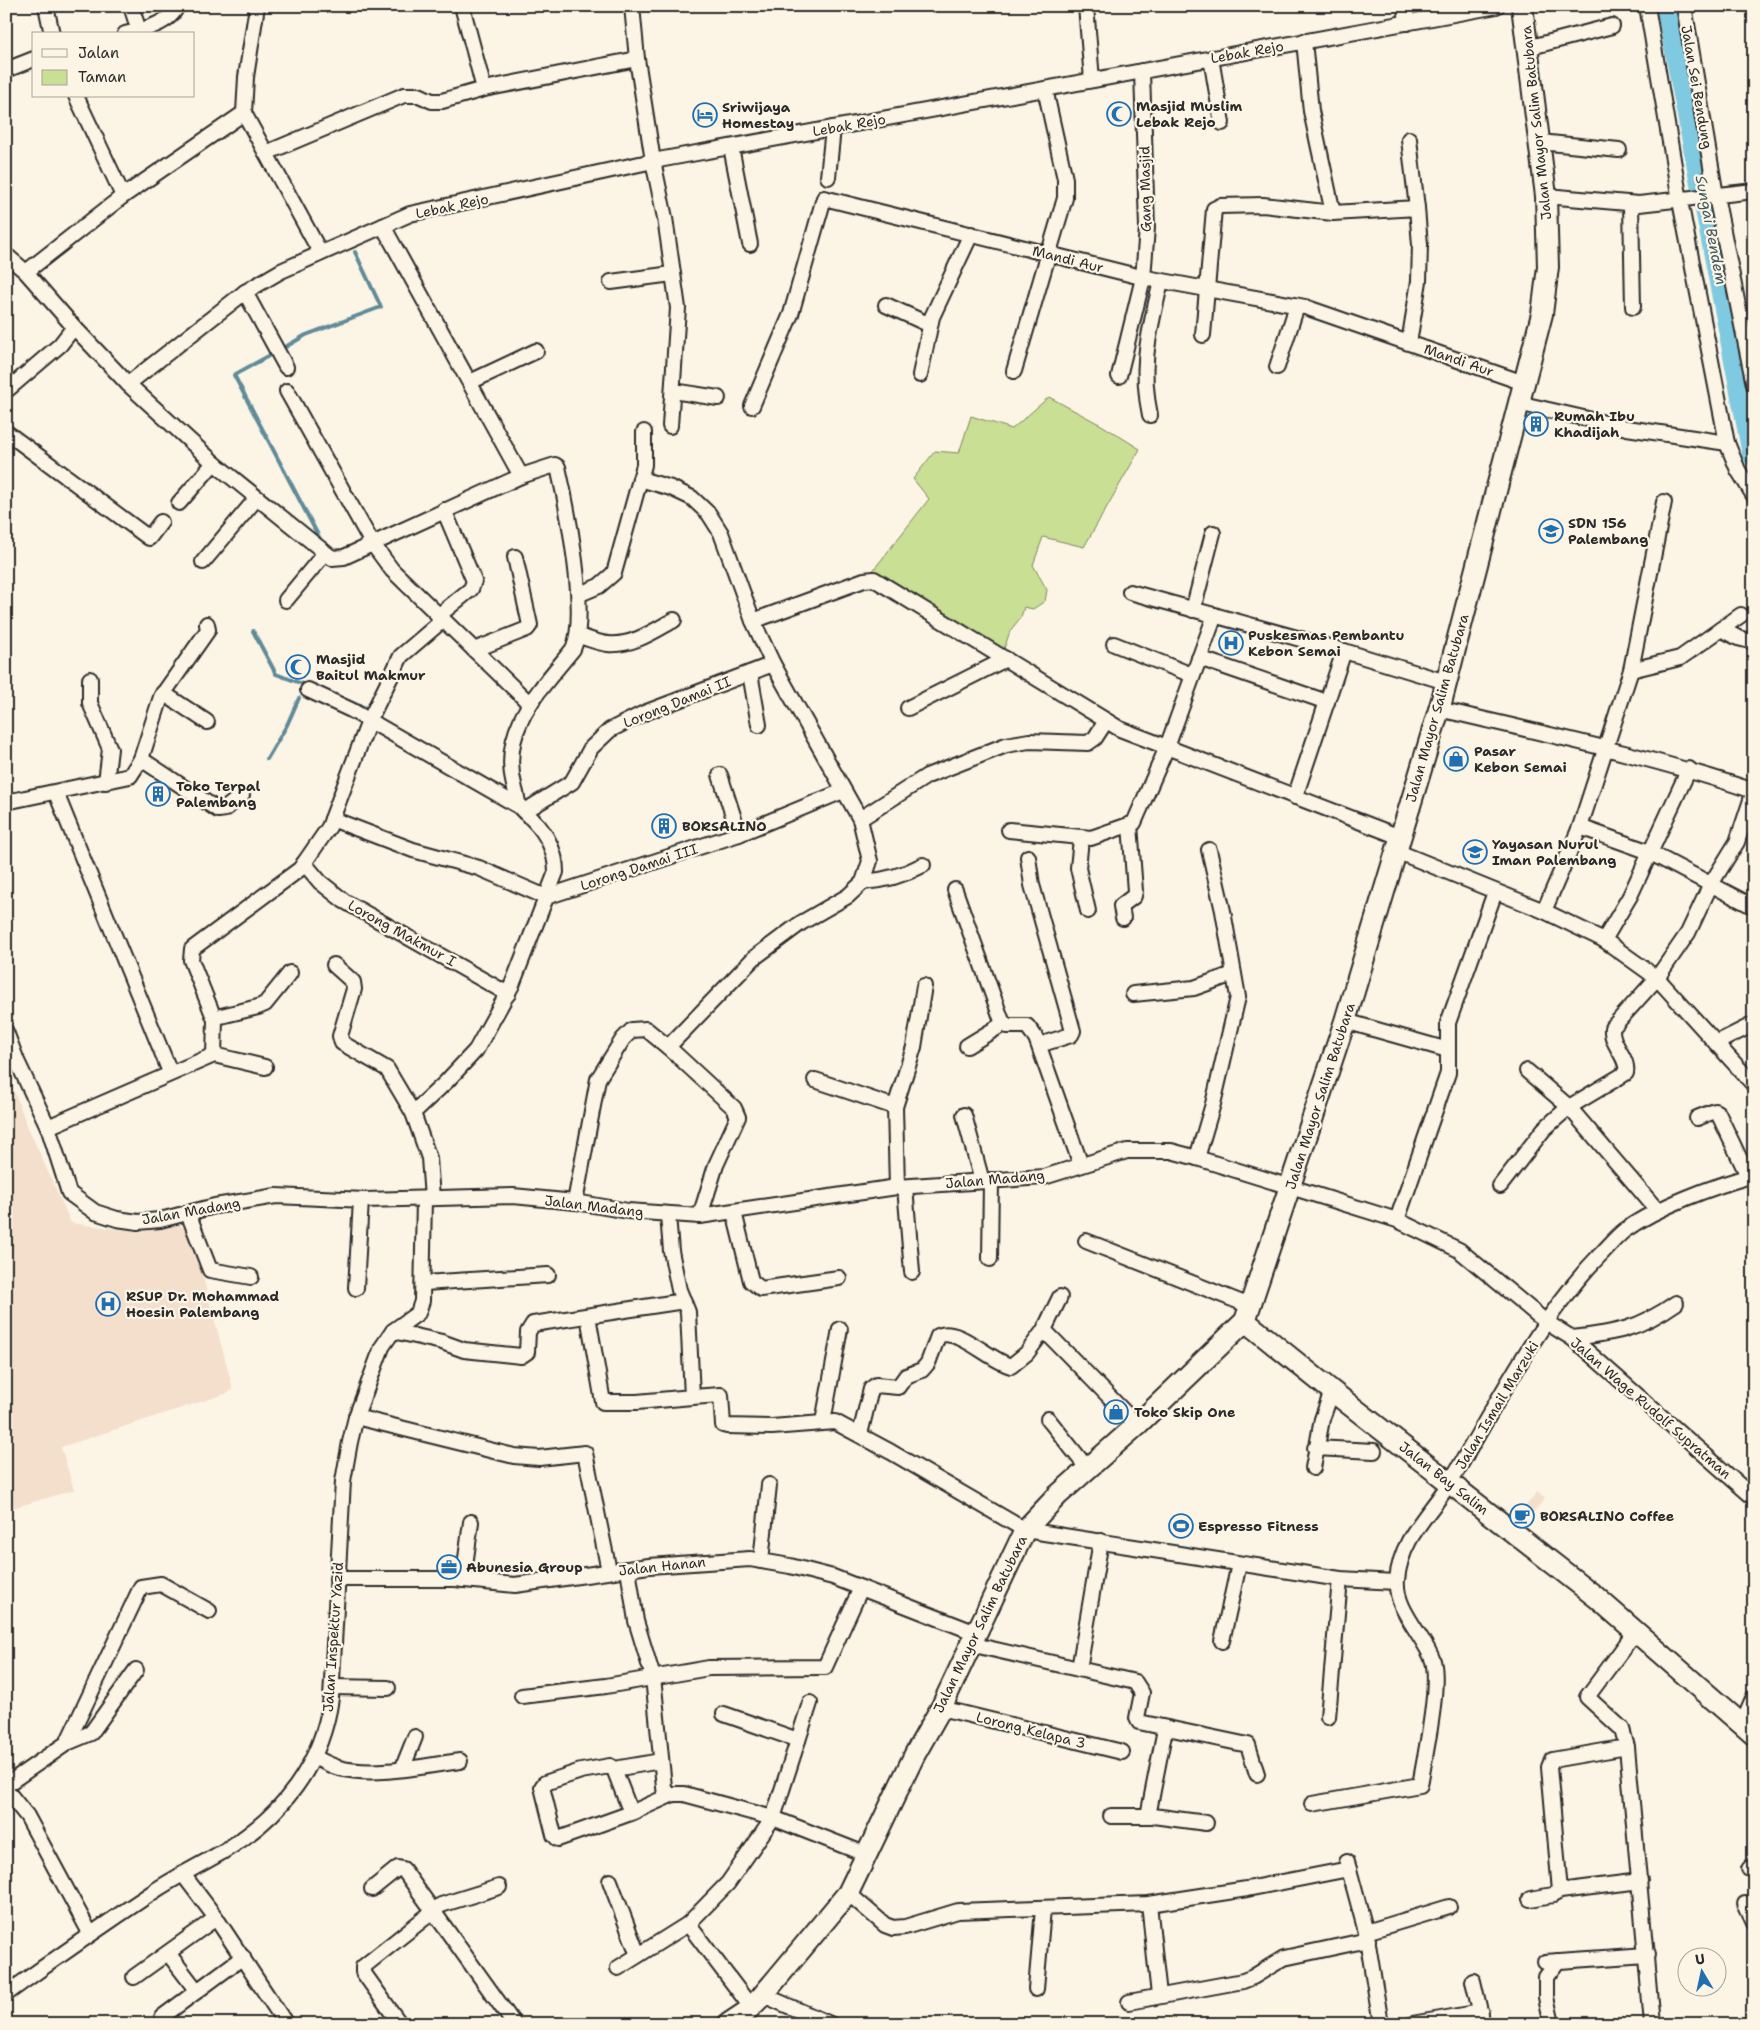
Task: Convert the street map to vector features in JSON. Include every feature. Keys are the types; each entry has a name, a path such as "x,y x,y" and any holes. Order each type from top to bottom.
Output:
{"street":[{"path":"46,6 52,32"},
{"path":"131,6 139,30"},
{"path":"132,32 169,18 177,6"},
{"path":"257,6 246,77 244,113 320,252"},
{"path":"462,6 484,89"},
{"path":"632,6 637,59 653,162 666,218 678,308 670,426"},
{"path":"1086,6 1092,80"},
{"path":"1404,6 1408,22"},
{"name":"Lebak Rejo","path":"128,384 245,292 281,270 410,214 731,147 1497,6"},
{"name":"Jalan Mayor Salim Batubara","path":"728,2024 754,2009 848,1893 865,1854 941,1708 1025,1530 1088,1469 1138,1425 1248,1314 1346,1021 1439,709 1542,314 1548,267 1546,196 1522,6"},
{"path":"1647,6 1727,443 1738,470 1754,496"},
{"name":"Jalan Sei Bendung","path":"1684,6 1714,197 1751,359 1754,385"},
{"path":"1527,48 1612,26"},
{"path":"1304,41 1311,111 1333,213"},
{"path":"1211,58 1222,123"},
{"path":"266,153 404,95 419,95 438,102 484,89 637,59"},
{"path":"6,70 32,60"},
{"name":"Gang Masjid","path":"1119,376 1143,278 1147,228 1142,71"},
{"path":"1014,371 1066,198 1045,89"},
{"path":"77,98 123,196"},
{"path":"26,272 123,196 244,113"},
{"path":"828,177 833,128"},
{"path":"1409,139 1420,245 1419,282 1409,343"},
{"path":"1540,142 1619,150"},
{"path":"731,147 750,244"},
{"path":"1546,196 1631,204 1714,197 1754,191"},
{"name":"Mandi Aur","path":"752,406 791,314 824,198 1143,278 1297,306 1524,382"},
{"path":"1631,204 1633,306"},
{"path":"1203,335 1213,212 1217,207 1263,205 1333,213 1417,208"},
{"path":"384,226 521,476"},
{"path":"920,375 932,316 971,234"},
{"path":"6,255 26,272 74,327 128,384 256,499 324,554 332,558 338,558 521,476 555,465 558,467 580,594 578,636 573,649 529,703 510,758 510,770 522,809"},
{"path":"611,282 672,274"},
{"path":"1150,415 1144,386 1147,340 1161,281"},
{"path":"245,292 280,356"},
{"path":"886,305 930,325"},
{"path":"1277,367 1297,306"},
{"path":"6,391 60,345 74,327"},
{"path":"470,382 536,351"},
{"path":"287,391 372,543 392,570 529,703"},
{"path":"673,391 718,398"},
{"path":"1518,403 1627,428 1727,443"},
{"path":"6,432 149,538 161,522"},
{"path":"580,594 599,586 614,574 644,465 644,432"},
{"path":"179,503 214,463"},
{"path":"640,479 671,488 692,498 709,514 721,533 753,621 773,664 860,820 870,861 864,882 848,896 801,923 754,958 668,1047"},
{"path":"203,562 256,499"},
{"path":"1544,911 1580,827 1631,670 1664,502"},
{"path":"214,1055 215,1020 191,960 192,949 300,869 329,827 369,721 401,656 471,589 474,581 444,510"},
{"path":"1194,610 1213,533"},
{"path":"286,600 324,554"},
{"path":"474,650 527,629 530,625 514,557"},
{"path":"753,621 864,580 874,579 1106,721 1295,797 1398,844 1496,892 1544,911 1604,940 1657,978 1754,1085"},
{"path":"1130,592 1344,651 1446,682"},
{"path":"1631,670 1680,658 1741,615"},
{"path":"1009,830 1065,835 1081,839 1091,838 1130,825 1137,820 1167,747 1215,616"},
{"path":"578,636 608,644 623,643 638,640 674,620"},
{"path":"6,802 130,776 141,760 163,693 208,630 207,624"},
{"path":"1721,629 1738,638 1754,642"},
{"path":"1114,644 1192,676"},
{"path":"1295,797 1344,651"},
{"path":"1199,658 1327,702"},
{"path":"908,708 1006,659"},
{"name":"Lorong Damai II","path":"522,809 572,782 591,748 610,730 644,713 773,664"},
{"path":"750,673 759,725"},
{"path":"90,679 90,703 110,749 106,782"},
{"path":"308,690 369,721 522,809 547,838 556,863 556,872 529,945 508,994 476,1050 413,1114"},
{"path":"163,693 207,722"},
{"path":"1439,709 1689,769 1754,791 1737,842 1711,884 1688,932 1657,978 1612,1028 1612,1037 1627,1067 1626,1073 1570,1107 1544,1129 1500,1186"},
{"path":"860,820 927,776 1006,745 1028,741 1088,743 1096,738 1106,721"},
{"path":"141,760 218,810 225,809 242,795"},
{"path":"1604,940 1630,896 1689,769"},
{"path":"720,775 739,834"},
{"name":"Lorong Damai III","path":"546,897 739,834 843,791"},
{"path":"56,793 170,1072"},
{"path":"332,819 413,850 478,868 546,897"},
{"path":"1123,918 1122,906 1135,893 1130,825"},
{"path":"1580,827 1649,853 1754,907"},
{"path":"1081,839 1078,868 1088,911"},
{"path":"1196,1158 1214,1104 1238,997 1223,911 1209,850"},
{"path":"1028,856 1032,885 1073,1031 1071,1035 1039,1045"},
{"name":"Lorong Makmur I","path":"304,863 320,882 344,901 508,994"},
{"path":"864,882 906,874 923,865"},
{"path":"955,890 1003,1024"},
{"path":"1397,1220 1448,1073 1448,1023 1496,892"},
{"path":"334,966 353,982 354,989 340,1036 342,1043 387,1069 413,1114 429,1158 422,1300 418,1313 393,1331"},
{"path":"215,1020 218,1016 265,1004 290,973"},
{"path":"1133,994 1194,988 1233,974"},
{"path":"912,1272 901,1187 895,1107 914,1047 924,986"},
{"path":"1346,1021 1448,1050"},
{"path":"967,1046 1003,1024 1027,1026 1039,1045 1081,1165"},
{"path":"1716,1043 1754,1024"},
{"path":"575,1202 598,1079 623,1039 632,1030 646,1029 734,1108 738,1117 716,1165 700,1216"},
{"name":"Jalan Madang","path":"6,1032 17,1061 48,1127 69,1193 95,1212 117,1219 138,1222 160,1220 215,1206 276,1196 361,1200 513,1196 575,1202 668,1215 700,1216 901,1187 1044,1177 1127,1151 1141,1150 1171,1151 1397,1220"},
{"path":"48,1127 170,1072 214,1055 264,1067"},
{"path":"1527,1071 1570,1107 1657,1210"},
{"path":"815,1080 895,1107"},
{"path":"1697,1118 1715,1112 1718,1113 1751,1176"},
{"path":"964,1114 986,1180 990,1259"},
{"name":"Jalan Ismail Marzuki","path":"1312,1804 1420,1785 1436,1680 1433,1662 1401,1604 1396,1582 1402,1555 1410,1535 1450,1482 1546,1322 1572,1286 1624,1231 1657,1210 1751,1176"},
{"path":"356,1288 361,1200"},
{"path":"188,1212 210,1270 251,1277"},
{"path":"734,1212 751,1282 755,1286 761,1288 839,1278"},
{"path":"668,1215 671,1251 679,1290 688,1312 692,1397"},
{"name":"Jalan Wage Rudolf Supratman","path":"1397,1220 1459,1250 1546,1322 1572,1338 1754,1498"},
{"path":"1086,1241 1248,1314"},
{"path":"424,1282 548,1275"},
{"path":"860,1434 871,1389 878,1385 898,1387 906,1376 922,1370 931,1358 938,1336 944,1333 956,1335 1011,1366 1027,1352 1044,1330 1060,1296"},
{"path":"393,1331 442,1342 464,1350 521,1356 526,1352 528,1332 533,1324 684,1301"},
{"path":"1572,1338 1633,1328 1656,1317 1676,1303"},
{"name":"Jalan Bay Salim","path":"1248,1314 1332,1391 1588,1590 1748,1730"},
{"path":"588,1316 603,1402 637,1402 722,1394 721,1419 723,1425 772,1427 835,1422 860,1434 1025,1530 1340,1579 1396,1582"},
{"path":"822,1422 840,1329"},
{"path":"1044,1330 1138,1425"},
{"name":"Jalan Inspektur Yazid","path":"6,1994 90,1933 182,1873 224,1851 274,1814 302,1780 314,1757 325,1727 332,1687 343,1481 356,1417 382,1347 393,1331"},
{"path":"1312,1468 1315,1448 1332,1391"},
{"path":"356,1417 514,1456 539,1458 585,1454 609,1571"},
{"path":"1048,1419 1088,1469"},
{"path":"1315,1448 1374,1451"},
{"path":"761,1561 769,1485"},
{"path":"463,1580 471,1522"},
{"path":"1079,1669 1101,1541"},
{"name":"Jalan Hanan","path":"337,1579 463,1580 498,1585 530,1584 628,1569 723,1560 761,1561 833,1577 973,1639 1079,1669 1135,1682 1142,1692 1136,1718 1165,1729"},
{"path":"1222,1641 1239,1564"},
{"path":"628,1569 636,1622 652,1677 665,1797"},
{"path":"1328,1717 1340,1579"},
{"path":"67,1743 141,1587 161,1584 209,1611"},
{"path":"522,1696 709,1668 824,1667 861,1588"},
{"path":"1636,1631 1587,1698 1622,1729 1627,1747 1652,2024"},
{"path":"6,1786 67,1743 91,1734 136,1670"},
{"path":"332,1687 388,1688"},
{"path":"1748,1730 1754,1697"},
{"path":"618,1968 688,1924 728,1883 773,1818 810,1703"},
{"name":"Lorong Kelapa 3","path":"941,1708 1122,1752"},
{"path":"724,1714 798,1740"},
{"path":"1148,1816 1165,1729 1248,1745 1256,1774"},
{"path":"403,1768 415,1737"},
{"path":"1560,1891 1550,1762 1627,1747"},
{"path":"314,1757 338,1768 352,1770 403,1768 460,1761"},
{"path":"661,1761 614,1769 605,1766 545,1783 543,1792 554,1835 558,1839 563,1839 631,1813 673,1794 684,1794 773,1818 865,1854"},
{"path":"614,1769 631,1813"},
{"path":"6,1790 27,1816 90,1933"},
{"path":"1111,1816 1148,1816 1206,1823"},
{"path":"848,1893 885,1925 892,1928 905,1928 958,1911 1149,1904 1247,1889 1348,1865 1367,1936 1381,2024"},
{"path":"372,1889 401,1868 434,1910 514,2024"},
{"path":"182,1873 243,1957 286,2024"},
{"path":"610,1881 638,1955"},
{"path":"1530,1899 1553,1896 1560,1891 1640,1881"},
{"path":"400,2024 362,1969 446,1902 499,1887"},
{"path":"1149,1904 1159,1995"},
{"path":"1745,1904 1754,1923"},
{"path":"1129,2002 1243,1981 1254,1977 1284,1958 1367,1936 1449,1907"},
{"path":"1036,1989 1043,1909"},
{"path":"134,1977 216,1918"},
{"path":"688,1924 754,2009 830,2024"},
{"path":"168,1953 197,1991"},
{"path":"1552,2024 1546,1997 1546,1977 1552,1961 1647,1955"},
{"path":"162,2017 243,1957"},
{"path":"1412,2024 1482,2018 1473,1981"}],"shaded area":[{"name":"RSUP Dr. Mohammad Hoesin Palembang","path":"6,1070 27,1125 71,1223 141,1232 178,1224 186,1229 203,1277 232,1390 228,1393 61,1447 74,1490 6,1510"},
{"path":"1537,1492 1545,1499 1524,1524 1516,1518"}],"green space":[{"path":"1049,397 1103,426 1140,449 1084,547 1043,537 1033,565 1047,590 1045,601 1033,609 1024,607 1021,617 1010,631 1003,652 871,573 929,499 913,479 935,451 959,453 971,416 1012,429"}],"waterway":[{"name":"Sungai Bendem","path":"1668,6 1754,454"},
{"path":"280,350 306,335 381,307 355,252"},
{"path":"274,353 234,375 320,539"},
{"path":"253,631 276,674 308,686"},
{"path":"267,759 287,725 299,698"},
{"path":"349,702 366,708"}],"place":[{"name":"Masjid Muslim Lebak Rejo","path":"1119,114"},
{"name":"Sriwijaya Homestay","path":"705,115"},
{"name":"Rumah Ibu Khadijah","path":"1536,424"},
{"name":"SDN 156 Palembang","path":"1551,531"},
{"name":"Puskesmas Pembantu Kebon Semai","path":"1231,643"},
{"name":"Masjid Baitul Makmur","path":"298,667"},
{"name":"Pasar Kebon Semai","path":"1456,759"},
{"name":"Toko Terpal Palembang","path":"158,794"},
{"name":"BORSALINO","path":"664,826"},
{"name":"Yayasan Nurul Iman Palembang","path":"1475,852"},
{"name":"RSUP Dr. Mohammad Hoesin Palembang","path":"108,1304"},
{"name":"Toko Skip One","path":"1116,1412"},
{"name":"BORSALINO Coffee","path":"1522,1516"},
{"name":"Espresso Fitness","path":"1181,1526"},
{"name":"Abunesia Group","path":"449,1567"}]}
